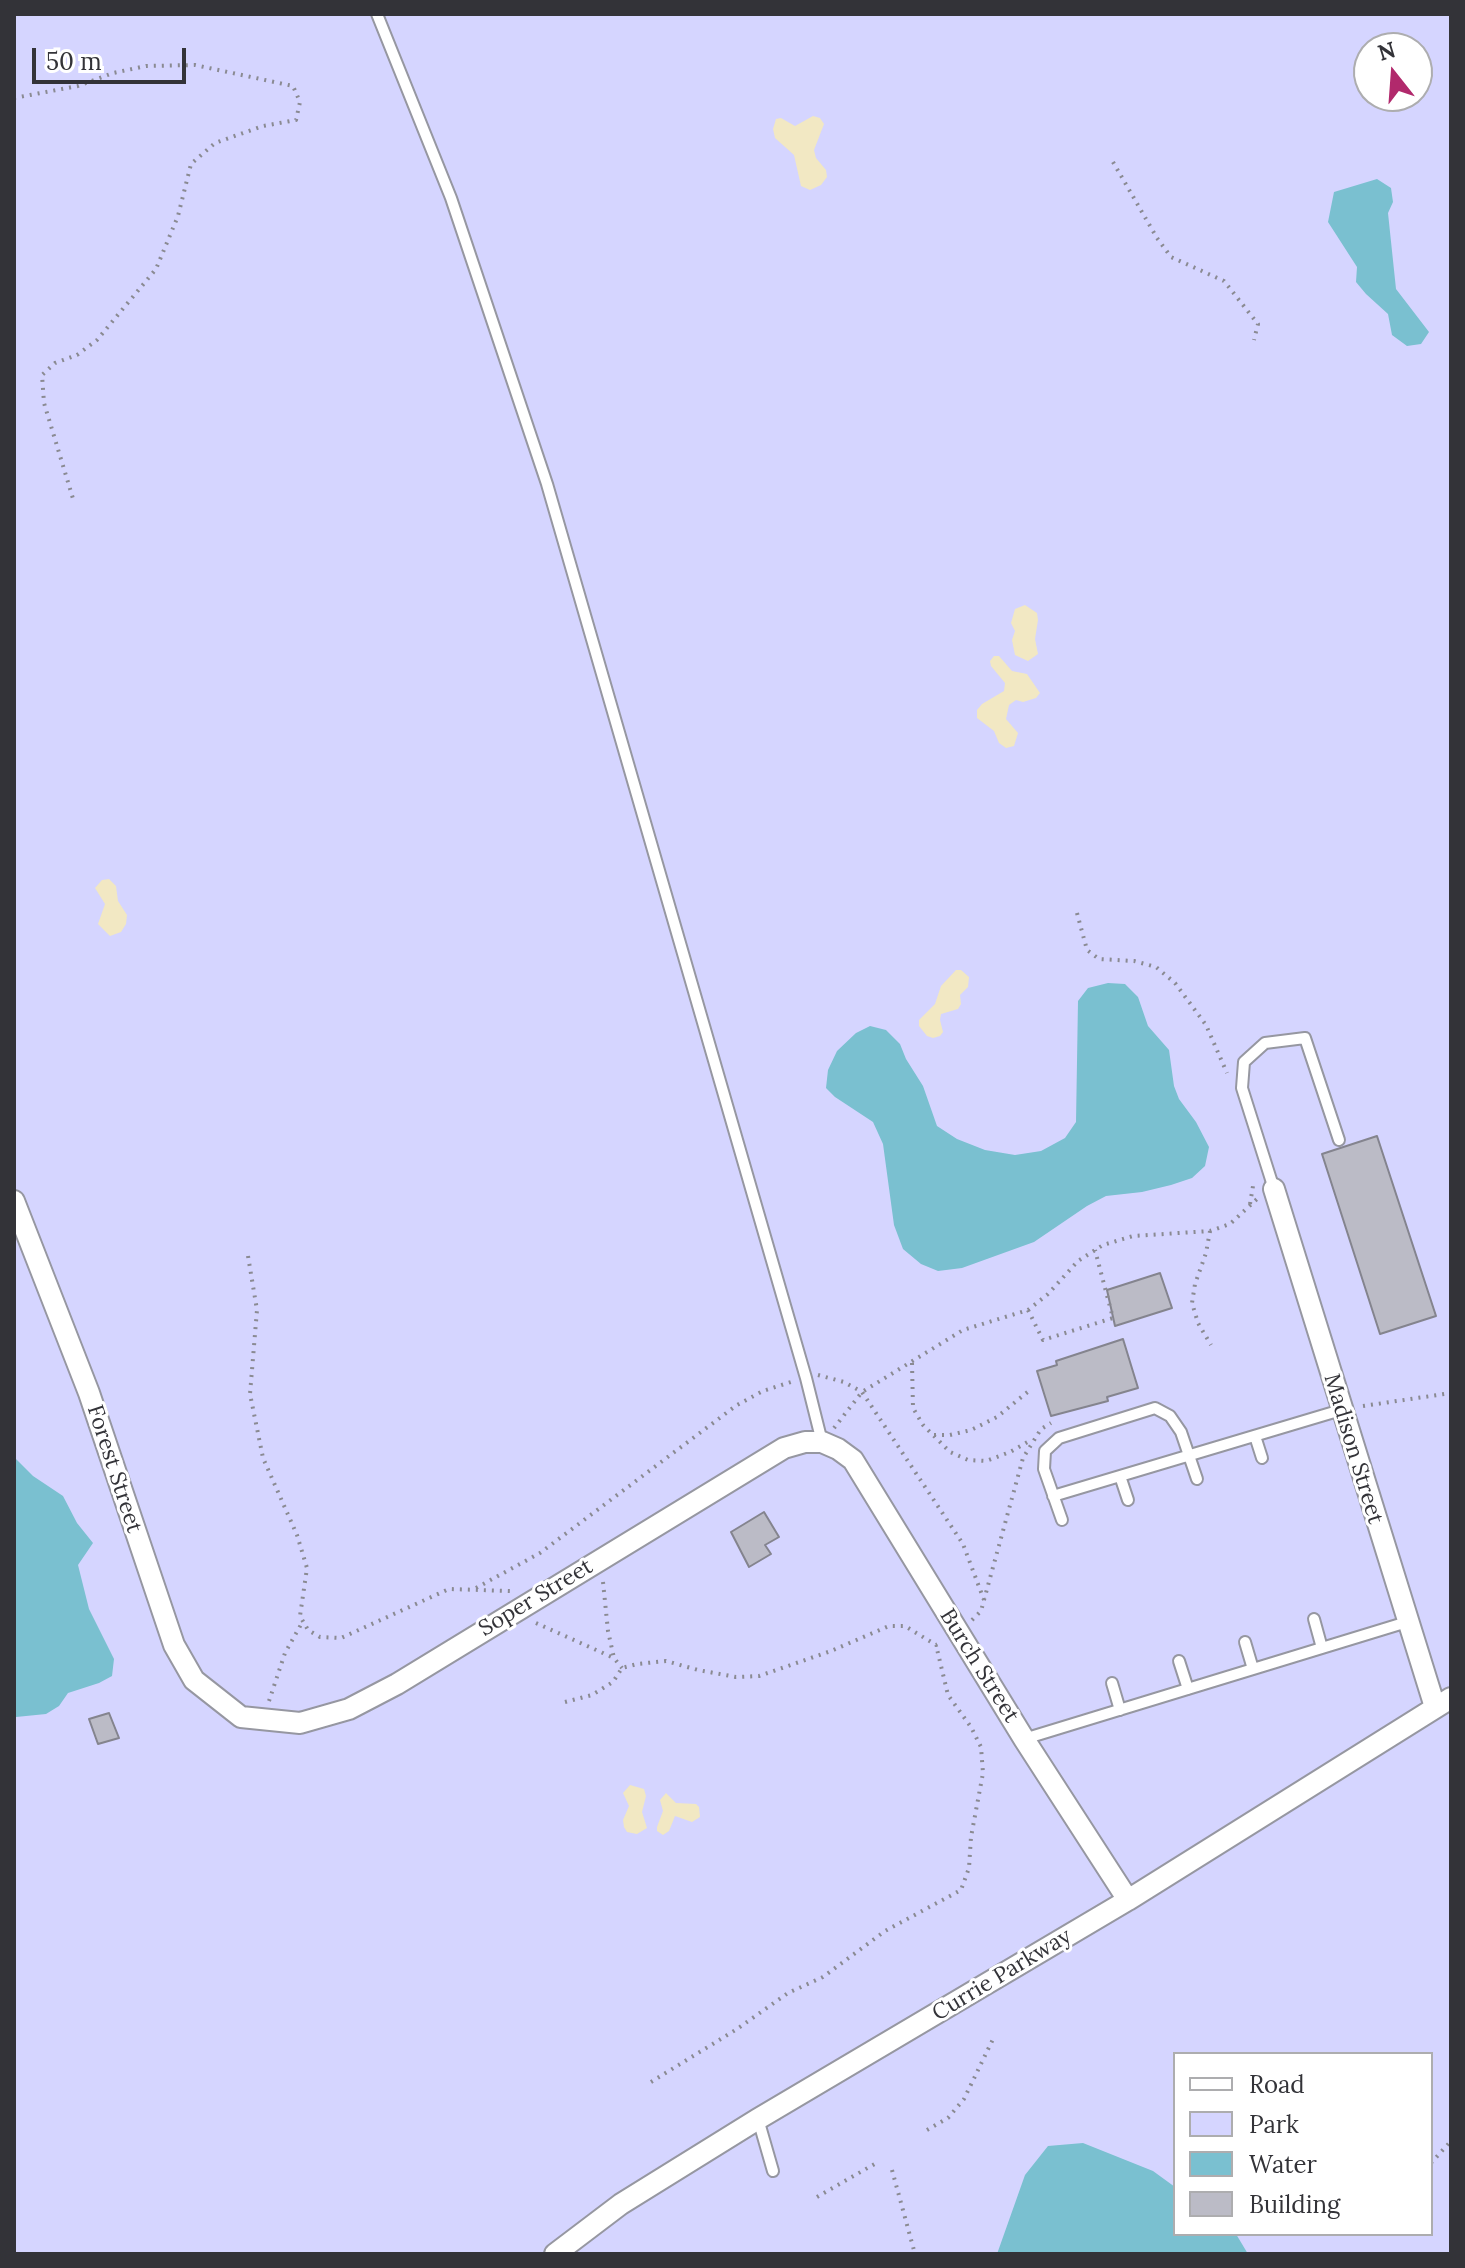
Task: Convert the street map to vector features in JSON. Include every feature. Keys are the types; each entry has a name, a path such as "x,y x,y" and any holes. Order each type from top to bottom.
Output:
{"street":[{"name":"Madison Street","path":"1274,1189 1407,1622 1443,1703"},
{"name":"Forest Street","path":"14,1201 89,1393 174,1645 194,1680 241,1717"},
{"name":"Soper Street","path":"241,1717 300,1723 349,1709 397,1684 784,1448 805,1442 822,1442"},
{"name":"Burch Street","path":"822,1442 853,1460 1024,1739 1128,1900"},
{"name":"Currie Parkway","path":"555,2254 621,2204 758,2119 1128,1900 1443,1703"}],"lane":[{"path":"377,14 451,198 547,484 822,1442"},
{"path":"1274,1189 1242,1088 1244,1062 1265,1043 1305,1038 1339,1140"},
{"path":"1062,1520 1044,1469 1045,1451 1059,1438 1155,1408 1170,1416 1181,1432 1197,1479"},
{"path":"1053,1496 1341,1410"},
{"path":"1255,1436 1262,1458"},
{"path":"1120,1476 1128,1500"},
{"path":"1314,1619 1322,1648"},
{"path":"1024,1739 1407,1622"},
{"path":"1245,1642 1253,1669"},
{"path":"1179,1661 1188,1689"},
{"path":"1112,1683 1120,1710"},
{"path":"758,2119 773,2171"}],"path":[{"path":"14,98 78,86 113,73 146,66 195,65 293,86 300,102 296,120 263,126 215,143 191,164 178,216 156,269 97,340 77,355 55,363 42,375 44,403 74,502"},
{"path":"1113,162 1171,257 1224,281 1258,324 1254,340"},
{"path":"1077,913 1087,950 1099,959 1134,961 1156,967 1175,983 1206,1025 1228,1076"},
{"path":"1250,1204 1254,1182"},
{"path":"822,1442 862,1392 963,1330 1028,1310 1048,1294 1078,1261 1103,1245 1133,1236 1210,1231 1230,1224 1250,1204 1274,1189"},
{"path":"1210,1231 1192,1303 1198,1323 1211,1345"},
{"path":"1028,1310 1043,1340 1113,1318 1095,1250"},
{"path":"248,1256 257,1310 250,1394 263,1458 297,1535 307,1568 300,1616 308,1630 320,1637 341,1638 449,1589 476,1588 542,1594"},
{"path":"912,1361 913,1408 923,1425 950,1452 968,1460 986,1461 1034,1439"},
{"path":"476,1588 540,1553 737,1405 763,1391 819,1374 862,1392 963,1544 984,1600"},
{"path":"932,1434 950,1435 971,1430 997,1417 1030,1390"},
{"path":"1341,1410 1451,1393"},
{"path":"936,1645 958,1633 981,1611 1023,1458 1041,1429 1051,1423"},
{"path":"603,1557 605,1607 614,1658"},
{"path":"512,1612 614,1658 622,1668"},
{"path":"266,1719 270,1693 285,1653 303,1621"},
{"path":"565,1702 592,1695 613,1682 622,1668 666,1661 736,1677 759,1676 831,1651 889,1626 905,1626 936,1645 948,1695 981,1747 983,1773 971,1837 969,1868 961,1890 885,1931 823,1977 788,1993 737,2029 651,2082"},
{"path":"927,2130 948,2118 964,2099 994,2037"},
{"path":"1433,2161 1451,2141"},
{"path":"817,2197 878,2162"},
{"path":"892,2170 915,2254"}],"green space":[{"path":"14,14 1451,14 1451,2254 14,2254"}],"sand":[{"path":"813,116 820,118 824,124 814,150 827,177 821,185 810,190 801,186 794,155 775,138 773,129 776,119 781,118 795,126"},
{"path":"1025,605 1037,613 1038,620 1035,639 1038,654 1028,661 1015,655 1012,640 1015,631 1011,623 1015,609"},
{"path":"994,656 999,656 1012,671 1027,674 1040,693 1036,698 1023,702 1016,700 1009,705 1006,719 1018,733 1014,746 1006,748 999,743 994,731 977,718 977,710 982,704 1004,691 1005,683 991,666"},
{"path":"109,879 116,886 118,901 127,915 121,932 110,936 98,924 105,904 95,888 102,880"},
{"path":"956,970 969,977 968,987 960,995 961,1004 958,1009 941,1014 943,1032 940,1036 927,1036 919,1026 919,1020 935,1004 941,986"},
{"path":"630,1785 644,1789 646,1796 642,1812 647,1828 637,1834 627,1832 623,1820 629,1806 623,1793"},
{"path":"666,1793 676,1803 696,1804 700,1817 692,1822 675,1816 669,1831 663,1835 657,1827 663,1811 660,1800"}],"water":[{"path":"1377,179 1391,188 1393,202 1388,213 1396,289 1429,332 1421,344 1407,346 1392,335 1388,314 1356,282 1357,267 1328,222 1334,192"},
{"path":"1108,983 1125,984 1138,997 1148,1026 1169,1050 1179,1099 1209,1147 1205,1166 1192,1178 1171,1185 1106,1196 1034,1242 962,1268 938,1271 921,1264 903,1249 894,1225 883,1144 873,1122 826,1088 828,1070 837,1051 856,1033 870,1026 886,1030 900,1044 923,1086 937,1126 957,1139 985,1150 1015,1155 1041,1151 1065,1138 1076,1122 1078,1001 1088,988"},
{"path":"14,1457 33,1476 63,1496 77,1523 93,1543 78,1565 89,1609 114,1659 112,1676 68,1693 59,1706 46,1714 16,1717 14,1716"},
{"path":"1083,2143 1153,2171 1173,2186 1173,2236 1237,2236 1248,2254 997,2254 1025,2175 1048,2146"}],"building":[{"path":"1377,1136 1436,1316 1380,1334 1322,1154"},
{"path":"1160,1273 1172,1308 1115,1326 1107,1290"},
{"path":"1123,1339 1138,1388 1107,1397 1108,1401 1051,1416 1037,1371 1057,1365 1056,1361"},
{"path":"764,1512 779,1537 765,1545 771,1554 749,1567 731,1532"},
{"path":"109,1713 119,1738 98,1744 89,1719"}]}
